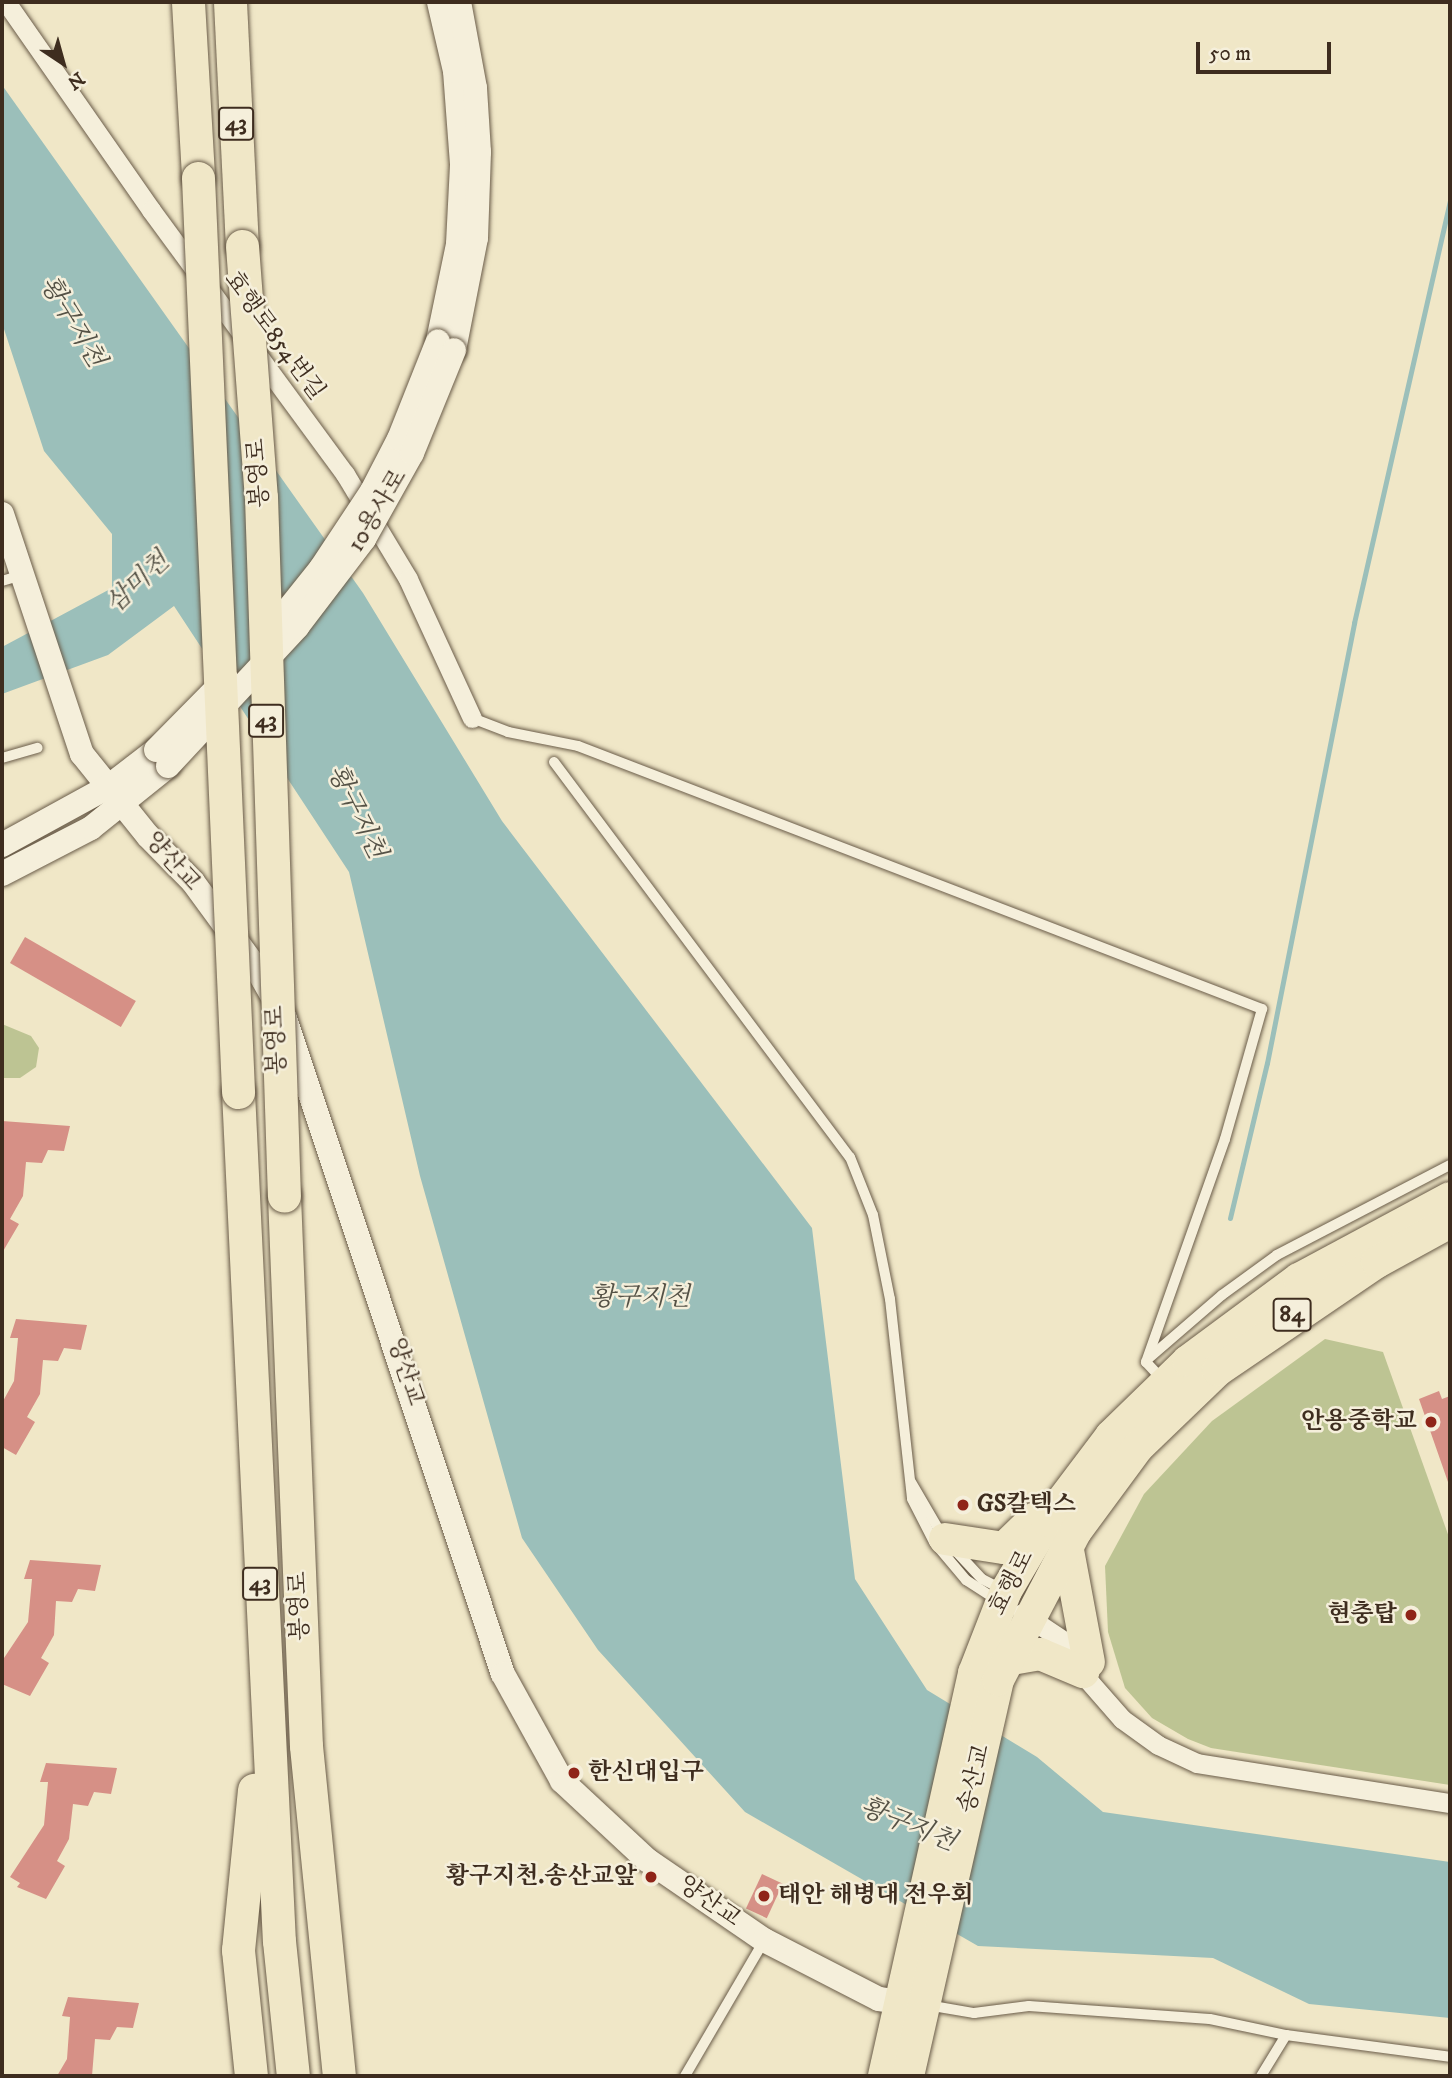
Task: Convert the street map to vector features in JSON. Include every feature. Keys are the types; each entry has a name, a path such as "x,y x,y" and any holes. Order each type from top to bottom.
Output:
{"highway":[{"name":"봉영로","path":"188,2 265,1683 279,1941 293,2076"},
{"name":"봉영로","path":"230,2 242,246 261,497 284,1196 306,1746 339,2076"},
{"path":"251,2076 237,1950 265,1683"},
{"path":"315,1853 335,1888 363,2076"}],"main road":[{"name":"효행로","path":"1017,1603 1071,1538 1138,1447 1218,1370 1416,1228 1450,1198"},
{"name":"효행로","path":"993,1671 1017,1603 1060,1501 1156,1373 1299,1279 1416,1228 1450,1222"},
{"path":"993,1671 1040,1654 1089,1674 1071,1538 1062,1525 1091,1480 1093,1459"},
{"path":"945,1539 1004,1548 1048,1505 1060,1501"},
{"name":"송산교","path":"912,2004 993,1671"},
{"name":"84","path":"884,2076 912,2004"},
{"name":"84","path":"908,2076 912,2004"}],"street":[{"name":"효행로854번길","path":"6,2 151,210 345,474 408,579 472,718"},
{"name":"10용사로","path":"439,2 456,71 462,164 458,244 446,345"},
{"name":"10용사로","path":"2,874 41,856 162,758 297,627 364,539 421,433 476,238 479,152 475,88 459,2"},
{"name":"양산교","path":"2,514 12,578 31,599 82,754 193,882 257,969 285,1018 503,1674 562,1781 647,1860 764,1940 879,1999 912,2004"},
{"name":"10용사로","path":"2,845 28,831 116,796"},
{"path":"28,831 44,840 41,856"},
{"path":"1017,1603 1063,1641 1122,1719 1158,1745 1197,1763 1450,1803"}],"lane":[{"path":"472,718 508,732 578,746 1262,1009 1156,1373"},
{"path":"2,758 38,748"},
{"path":"554,762 850,1157 873,1214 890,1299 912,1499 934,1542 966,1580 1017,1603"},
{"path":"1156,1373 1183,1326 1277,1255 1450,1165"},
{"path":"911,1482 945,1539 982,1579 1017,1603"},
{"path":"685,2076 764,1940"},
{"path":"912,2004 974,2013 1029,2007 1210,2019 1286,2035 1450,2056"},
{"path":"1261,2076 1286,2035"}],"green space":[{"path":"2,1024 31,1036 39,1048 36,1067 20,1078 2,1078"},
{"path":"1325,1339 1383,1352 1450,1540 1450,1785 1211,1748 1188,1739 1152,1718 1125,1688 1108,1632 1105,1566 1144,1494 1212,1421"}],"water":[{"name":"황구지천","path":"2,85 363,593 502,821 812,1228 855,1579 927,1690 1037,1757 1103,1812 1450,1862 1450,2018 1309,2004 1213,1958 978,1946 745,1812 598,1650 522,1538 420,1176 349,872 174,606 108,655 2,694 2,647 112,588 112,534 44,451 2,323"}],"building":[{"path":"25,937 136,1001 121,1027 10,963"},
{"path":"2,1121 70,1126 64,1151 48,1150 42,1163 26,1162 23,1196 10,1219 19,1224 2,1253"},
{"path":"16,1319 87,1325 81,1350 64,1348 58,1361 43,1360 40,1394 27,1417 35,1422 16,1455 2,1447 2,1403 14,1381 18,1338 10,1338"},
{"path":"1439,1391 1442,1399 1450,1396 1448,1482 1419,1399"},
{"path":"30,1560 101,1565 95,1591 78,1589 72,1602 56,1601 54,1635 41,1658 49,1663 30,1696 2,1684 2,1661 28,1622 32,1579 24,1579"},
{"path":"46,1763 117,1768 111,1794 94,1792 88,1806 73,1804 69,1839 57,1861 65,1866 46,1899 17,1887 20,1883 10,1877 44,1825 48,1782 40,1782"},
{"name":"태안 해병대 전우회","path":"762,1874 783,1884 767,1918 746,1908"},
{"path":"68,1997 139,2003 133,2028 117,2027 110,2040 95,2039 92,2076 57,2076 67,2059 70,2017 62,2016"}],"waterway":[{"path":"1230,1218 1267,1063 1354,623 1450,200"}],"place":[{"name":"안용중학교","path":"1431,1422"},
{"name":"GS칼텍스","path":"963,1505"},
{"name":"현충탑","path":"1411,1615"},
{"name":"한신대입구","path":"574,1773"},
{"name":"황구지천.송산교앞","path":"651,1877"},
{"name":"태안 해병대 전우회","path":"764,1896"}],"water label":[{"name":"삼미천","path":"138,583"}]}
